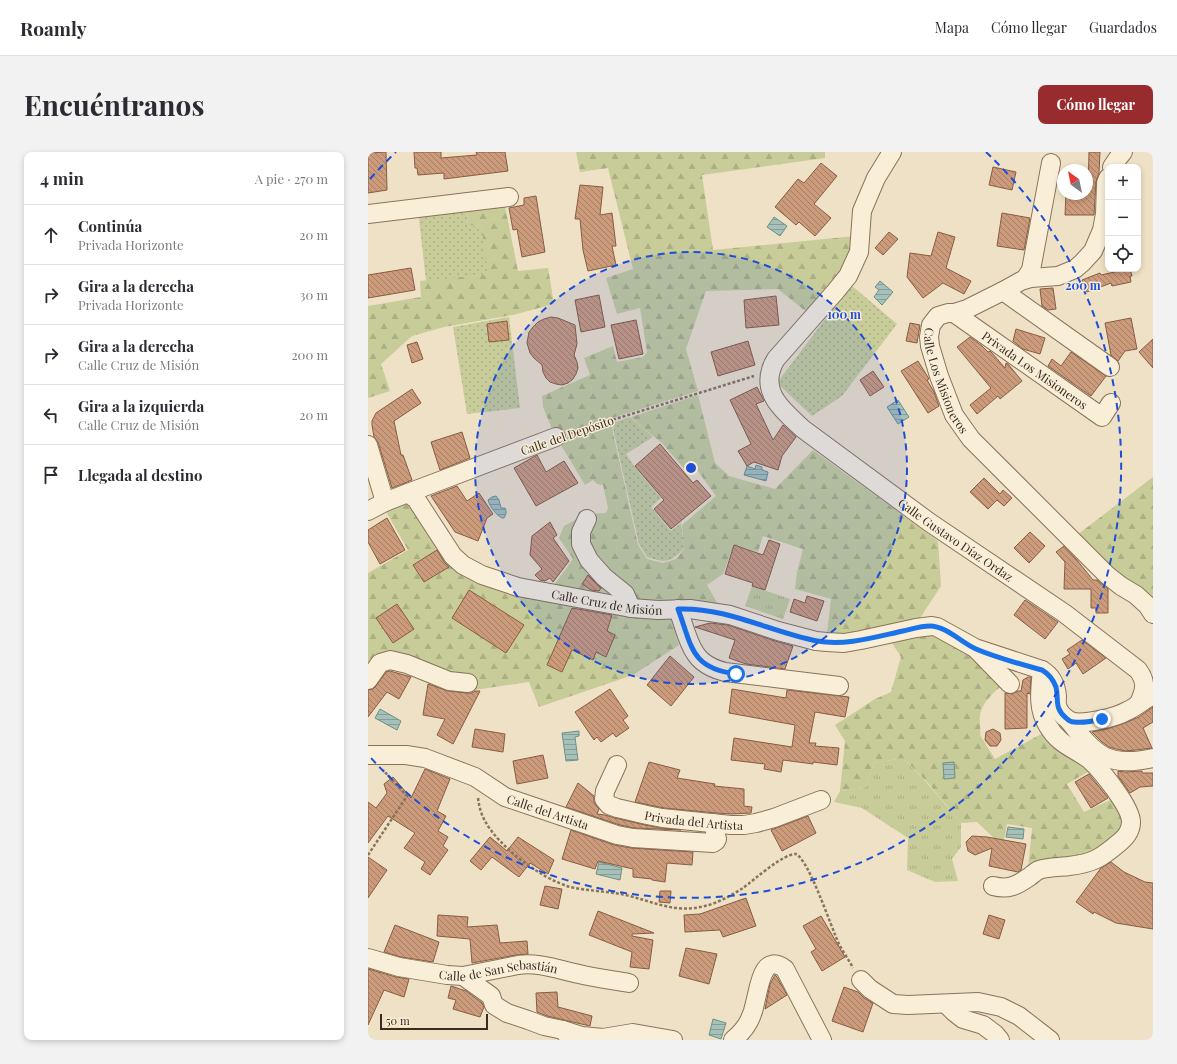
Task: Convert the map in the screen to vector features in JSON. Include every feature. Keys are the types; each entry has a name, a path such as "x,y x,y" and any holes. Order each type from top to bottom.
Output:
{"street":[{"path":"771,371 776,359 848,276 859,252 862,211 876,178 892,152"},
{"path":"1114,164 1123,152"},
{"path":"1025,279 1032,270 1051,163"},
{"path":"368,214 509,197"},
{"name":"Calle Los Misioneros","path":"1105,200 1102,230 1097,244 1089,257 1075,269 1058,276 1025,279 1004,291 967,308 954,313 943,314 934,319 931,324 929,330 930,346 939,376 954,414 971,439 1094,560 1107,575 1136,595 1147,605 1153,614"},
{"path":"1004,291 1110,368"},
{"name":"Privada Los Misioneros","path":"954,313 1102,417 1111,403"},
{"name":"Calle Gustavo Díaz Ordaz","path":"771,371 769,383 773,398 803,429 929,522 1064,613 1138,670 1144,682 1143,695 1146,699"},
{"name":"Calle del Depósito","path":"368,511 385,502 556,437"},
{"path":"368,445 385,502"},
{"name":"Calle Cruz de Misión","path":"408,493 416,500 453,556 464,565 482,575 518,587 631,608 658,610 690,609 730,615 816,641 844,642 861,640 932,626 943,630 975,648 1042,670"},
{"path":"587,519 581,532 580,544 589,560 604,577 625,594 631,608"},
{"path":"678,609 695,653 702,661 712,668 725,672 839,686"},
{"path":"975,648 1010,684"},
{"path":"368,680 380,663 390,660 407,664 449,681 468,683"},
{"path":"993,886 1002,888 1012,886 1025,880 1040,870 1087,864 1106,855 1125,837 1131,828 1129,813 1100,769 1064,744 1046,724 1040,700 1042,670 1052,678 1056,688 1058,708 1061,713 1069,720 1091,746 1104,757 1121,762 1153,758"},
{"path":"1069,720 1074,722 1091,721 1113,717 1127,711 1146,699"},
{"name":"Calle del Artista","path":"368,755 414,756 436,762 475,778 505,797 595,828 633,838 713,843 717,839 713,823"},
{"name":"Privada del Artista","path":"617,765 605,791 604,799 609,805 628,812 662,818 737,825 756,823 774,818 821,800"},
{"name":"Calle de San Sebastián","path":"368,958 399,967 447,976 463,976 526,964 544,966 629,983"},
{"path":"733,1040 740,1034 749,1021 755,1005 762,974 773,965 778,965 785,969 822,1040"},
{"path":"463,976 491,996 494,1005 507,1013 567,1035 603,1038 632,1033 673,1040"},
{"path":"861,980 870,989 893,1004 908,1005 978,1002 1001,1007 1019,1016 1050,1040"},
{"path":"946,1004 963,1019 983,1025 996,1038"}],"path":[{"name":"Calle del Depósito","path":"556,437 771,371"},
{"path":"368,755 407,796 368,855"},
{"path":"475,778 479,808 485,821 498,838 538,872 569,886 594,891 623,894 672,908 694,908 717,902 742,888 790,854 793,853 799,855 809,871 840,946 861,980"}],"green space":[{"path":"576,152 825,152 825,158 702,175 713,250 855,236 845,272 809,314 778,289 706,291 686,349 698,391 555,436 543,407 542,396 590,375 584,358 613,346 617,362 643,357 647,352 640,308 617,314 606,278 633,269 608,168 580,172"},
{"path":"504,201 518,271 548,268 554,304 513,315 444,327 412,336 381,364 390,391 368,398 368,306 421,297 420,281 487,274 481,225 468,226 467,205"},
{"path":"467,205 468,226 481,225 488,274 426,281 418,210"},
{"path":"851,285 897,324 842,396 812,416 777,383"},
{"path":"509,317 520,408 467,414 453,327"},
{"path":"698,395 715,463 729,476 775,489 813,450 938,541 941,586 920,618 861,631 848,633 827,633 831,599 795,589 797,572 803,549 763,536 758,552 734,545 723,574 707,585 719,606 657,605 554,585 573,559 559,538 564,526 586,514 606,513 608,508 603,485 597,484 593,480 585,485 558,440 612,423 638,545 647,559 663,563 676,559 684,549 682,525 716,496 695,467 687,472 662,443 631,417"},
{"path":"630,417 653,437 626,454 634,466 661,498 651,507 671,531 681,523 684,548 672,559 664,561 647,557 639,544 613,423"},
{"path":"1153,477 1153,602 1124,581 1077,535"},
{"path":"408,500 449,561 671,618 679,645 633,675 539,707 529,682 467,691 428,683 413,674 386,663 368,662 368,573 408,550 384,508"},
{"path":"752,586 790,599 783,619 745,606"},
{"path":"933,635 966,650 1003,684 992,694 983,706 980,715 980,735 995,759 1043,733 1076,760 1088,772 1067,784 1084,812 1115,798 1128,818 1104,852 1028,869 1032,828 1007,824 1004,840 994,838 977,822 961,823 928,783 903,758 874,763 865,788 840,791 845,741 835,725 875,699 891,692 901,657 892,643 921,636"},
{"path":"903,758 927,783 961,823 961,847 952,859 958,881 935,882 907,870 908,838 862,808 834,802 840,791 865,788 874,763"}],"water":[{"path":"774,217 787,226 780,236 767,227"},
{"path":"880,281 893,292 882,305 874,297 879,290 875,287"},
{"path":"898,400 909,417 898,424 887,407"},
{"path":"756,465 762,467 762,470 768,472 766,481 744,475 747,466 755,469"},
{"path":"496,496 499,500 501,508 506,509 504,518 495,513 489,503 488,500"},
{"path":"380,709 401,721 397,730 375,718"},
{"path":"579,731 579,736 575,737 578,760 566,761 562,733"},
{"path":"954,762 955,778 944,779 943,763"},
{"path":"1008,827 1024,829 1023,839 1006,837"},
{"path":"599,862 622,868 620,880 596,874"},
{"path":"713,1019 726,1023 721,1039 709,1035"}],"building":[{"path":"386,152 387,190 368,193 368,153"},
{"path":"414,152 441,152 441,158 477,155 476,152 505,152 508,171 444,179 444,173 418,175 417,168 415,168"},
{"path":"1089,152 1100,152 1094,215 1065,215 1066,200 1093,200 1093,164 1089,164"},
{"path":"821,163 837,176 814,204 831,218 815,236 799,222 796,225 775,207 798,179 804,183"},
{"path":"993,167 1016,172 1012,190 989,185"},
{"path":"580,185 603,187 600,215 612,213 616,246 612,246 616,265 588,271 583,250 580,219 575,219"},
{"path":"536,196 545,252 522,257 517,229 513,230 509,208 524,205 524,198"},
{"path":"1002,213 1030,218 1024,250 997,246"},
{"path":"889,232 898,239 883,255 875,248"},
{"path":"938,232 955,237 946,268 971,281 964,294 943,283 923,298 907,277 910,253 931,256"},
{"path":"411,268 415,290 368,298 368,275"},
{"path":"1114,272 1131,272 1132,276 1130,276 1131,282 1112,286 1111,283 1087,292 1082,280 1100,273 1101,275"},
{"path":"1053,288 1056,309 1048,310 1042,306 1040,289"},
{"path":"599,295 605,327 581,332 575,300"},
{"path":"776,296 779,325 746,328 744,300"},
{"path":"551,317 558,318 575,325 577,344 574,355 578,368 573,379 562,385 550,382 546,378 542,365 530,353 527,343 529,332 533,327 538,322"},
{"path":"1131,318 1137,349 1125,351 1118,361 1111,355 1105,323"},
{"path":"636,320 643,354 619,359 611,325"},
{"path":"507,321 509,340 489,342 487,324"},
{"path":"910,323 920,325 917,343 906,341"},
{"path":"1016,329 1045,338 1040,354 1023,349 1013,341"},
{"path":"970,337 988,352 990,351 1005,368 1006,363 1008,364 1022,381 1000,399 998,396 977,414 970,405 991,388 957,347"},
{"path":"1153,339 1153,368 1139,352"},
{"path":"748,341 755,365 718,376 711,352"},
{"path":"417,342 423,359 412,363 407,345"},
{"path":"1071,352 1106,376 1091,396 1048,366 1052,359 1061,366"},
{"path":"918,361 929,379 927,380 934,392 939,406 928,413 901,371"},
{"path":"873,371 884,387 870,396 860,380"},
{"path":"757,387 764,401 756,404 773,440 783,425 796,437 782,456 778,470 754,462 747,466 738,451 751,444 730,400"},
{"path":"412,389 421,403 394,421 401,455 403,455 412,480 392,488 378,442 374,437 372,421 376,413"},
{"path":"462,432 470,458 440,470 431,442"},
{"path":"660,444 693,483 697,480 711,496 671,529 654,509 664,500 635,466"},
{"path":"537,455 546,472 564,461 578,483 536,506 514,468"},
{"path":"984,478 1000,494 1003,490 1012,498 1004,506 997,500 988,509 970,492"},
{"path":"457,486 467,501 479,493 493,514 487,518 478,541 455,532 431,496"},
{"path":"387,518 405,550 380,564 368,542 368,530"},
{"path":"550,522 557,535 553,538 569,561 553,582 550,578 545,581 540,580 535,575 542,569 530,555 532,536"},
{"path":"1030,532 1045,546 1029,563 1014,548"},
{"path":"769,540 780,544 765,590 752,586 753,583 725,574 734,545 763,555"},
{"path":"1064,546 1093,580 1097,580 1108,589 1108,613 1096,613 1096,608 1091,608 1091,589 1064,589 1065,562 1056,552"},
{"path":"437,550 444,562 449,567 424,582 413,565"},
{"path":"588,575 601,588 599,591 591,590 582,584"},
{"path":"469,590 524,625 506,653 452,618"},
{"path":"807,596 824,601 817,621 790,612 794,599 805,603"},
{"path":"1025,600 1058,622 1045,639 1014,615"},
{"path":"397,604 414,629 393,643 376,618"},
{"path":"572,608 612,615 607,631 615,635 606,657 596,652 593,660 572,650 562,672 547,665"},
{"path":"710,623 728,625 793,646 785,669 746,664 729,658 735,640 695,627"},
{"path":"1082,640 1106,658 1083,674 1076,663 1068,669 1062,659 1070,654 1067,650"},
{"path":"670,656 694,677 671,706 647,685"},
{"path":"390,671 411,677 399,699 387,692 368,717 368,690 373,689 386,672"},
{"path":"1031,677 1030,694 1027,693 1027,728 1005,729 1005,693 1012,694 1021,691 1023,680"},
{"path":"428,684 448,691 472,693 475,691 480,691 453,744 437,735 445,719 423,715"},
{"path":"610,689 628,716 623,720 629,728 616,737 613,733 601,742 597,737 594,740 575,712"},
{"path":"732,689 786,698 787,690 849,697 845,717 815,712 809,743 816,743 815,746 839,748 837,765 813,762 813,764 783,760 781,772 764,769 765,764 731,760 734,738 792,747 795,725 729,713"},
{"path":"1153,707 1153,722 1143,728 1152,748 1125,751 1116,749 1109,747 1092,732 1125,723 1139,717"},
{"path":"475,729 505,734 503,752 472,747"},
{"path":"993,729 1000,733 1001,740 997,746 990,746 985,740 986,732"},
{"path":"543,755 548,778 517,784 513,761"},
{"path":"649,762 680,770 677,778 715,784 714,786 744,789 744,806 752,807 751,813 716,813 664,808 635,802"},
{"path":"425,769 450,779 437,811 446,816 438,831 448,837 443,846 448,850 430,875 421,869 425,862 404,848 415,833 388,816 368,843 368,802 376,808 387,793 384,784 393,777 411,798"},
{"path":"1118,771 1142,771 1142,773 1153,773 1153,786 1140,787 1130,793 1118,776"},
{"path":"1089,774 1108,798 1091,808 1075,782"},
{"path":"578,783 594,796 594,802 599,809 597,814 645,825 681,830 634,828 620,825 566,807"},
{"path":"808,816 816,833 782,851 771,830"},
{"path":"571,830 614,845 631,848 693,852 692,865 667,863 665,882 633,877 633,869 598,861 595,869 562,859"},
{"path":"972,836 987,837 1026,844 1021,870 1018,872 989,866 992,848 975,855 968,851 966,842"},
{"path":"490,837 507,851 518,837 554,860 548,874 530,863 519,877 492,857 481,870 470,861"},
{"path":"368,857 387,870 368,898"},
{"path":"1111,862 1124,872 1145,882 1153,883 1153,929 1116,923 1094,912 1093,914 1076,902 1101,868"},
{"path":"545,886 562,889 558,909 540,905"},
{"path":"660,891 671,891 670,903 659,902"},
{"path":"746,898 756,926 723,937 720,930 685,932 684,915 700,914"},
{"path":"598,911 654,933 632,934 632,936 653,940 649,969 630,967 632,952 589,935"},
{"path":"438,915 468,917 467,927 497,925 500,943 527,941 528,954 472,963 470,939 437,936"},
{"path":"989,915 1005,920 999,939 983,934"},
{"path":"821,916 845,957 822,971 811,952 816,949 803,926"},
{"path":"395,925 439,942 433,962 401,957 384,952"},
{"path":"686,948 717,954 709,984 679,976"},
{"path":"368,969 409,979 404,997 384,990 368,1025"},
{"path":"775,975 787,995 765,1009 770,984"},
{"path":"451,986 466,991 482,1003 484,1007 480,1017 453,1009 456,1000 448,998"},
{"path":"844,987 858,992 864,998 873,1003 863,1032 832,1021"},
{"path":"557,992 558,1007 592,1016 590,1026 547,1016 537,1012 536,993"}],"route":[{"path":"736,674 712,668 702,661 690,644 678,609 700,610 730,615 816,641 827,642 861,640 925,626 937,627 975,648 1042,670 1048,674 1052,678 1056,688 1058,708 1069,720 1074,722 1102,719"}]}
